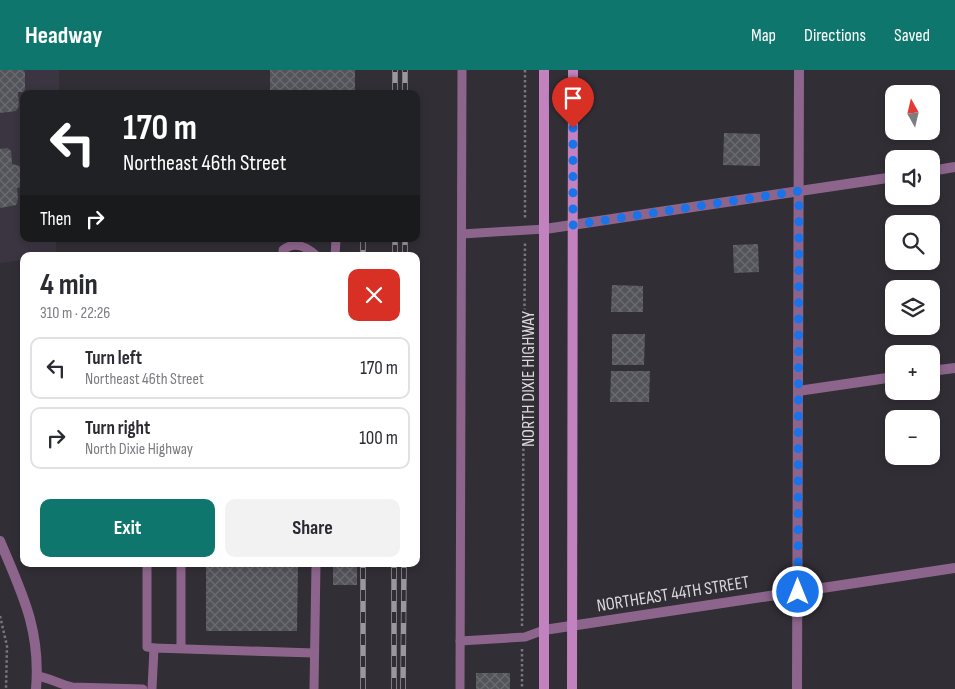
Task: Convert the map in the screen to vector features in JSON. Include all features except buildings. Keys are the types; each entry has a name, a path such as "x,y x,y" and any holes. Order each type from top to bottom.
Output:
{"main road":[{"name":"NORTH DIXIE HIGHWAY","path":"544,70 544,689"},
{"path":"572,689 573,70"}],"street":[{"path":"797,689 799,70"},
{"path":"940,170 955,168"},
{"path":"545,229 885,178"},
{"path":"940,370 955,368"},
{"path":"798,392 885,378"},
{"path":"0,541 30,614 36,644 36,689"},
{"name":"NORTHEAST 44TH STREET","path":"544,630 955,568"}],"lane":[{"path":"460,689 462,70"},
{"path":"462,234 545,229"},
{"path":"283,252 289,246 296,244 309,248 313,252"},
{"path":"147,567 147,647 314,653"},
{"path":"181,567 181,648"},
{"path":"314,689 316,567"},
{"path":"460,641 522,637 544,630"},
{"path":"152,689 154,648"},
{"path":"37,676 49,677 62,685 72,687 143,689"}],"path":[{"path":"522,689 525,230 524,70"},
{"path":"0,616 7,646 6,689"}],"shaded area":[{"path":"0,70 59,70 59,90 20,90 20,242 56,242 56,252 20,252 20,260 0,263"}],"railway":[{"path":"395,70 395,90"},
{"path":"405,70 405,90"},
{"path":"363,242 363,252"},
{"path":"395,242 395,252"},
{"path":"405,242 405,252"},
{"path":"363,567 363,689"},
{"path":"394,567 394,689"},
{"path":"403,689 404,567"}],"route":[{"path":"573,128 573,225 799,191 798,592"}]}
